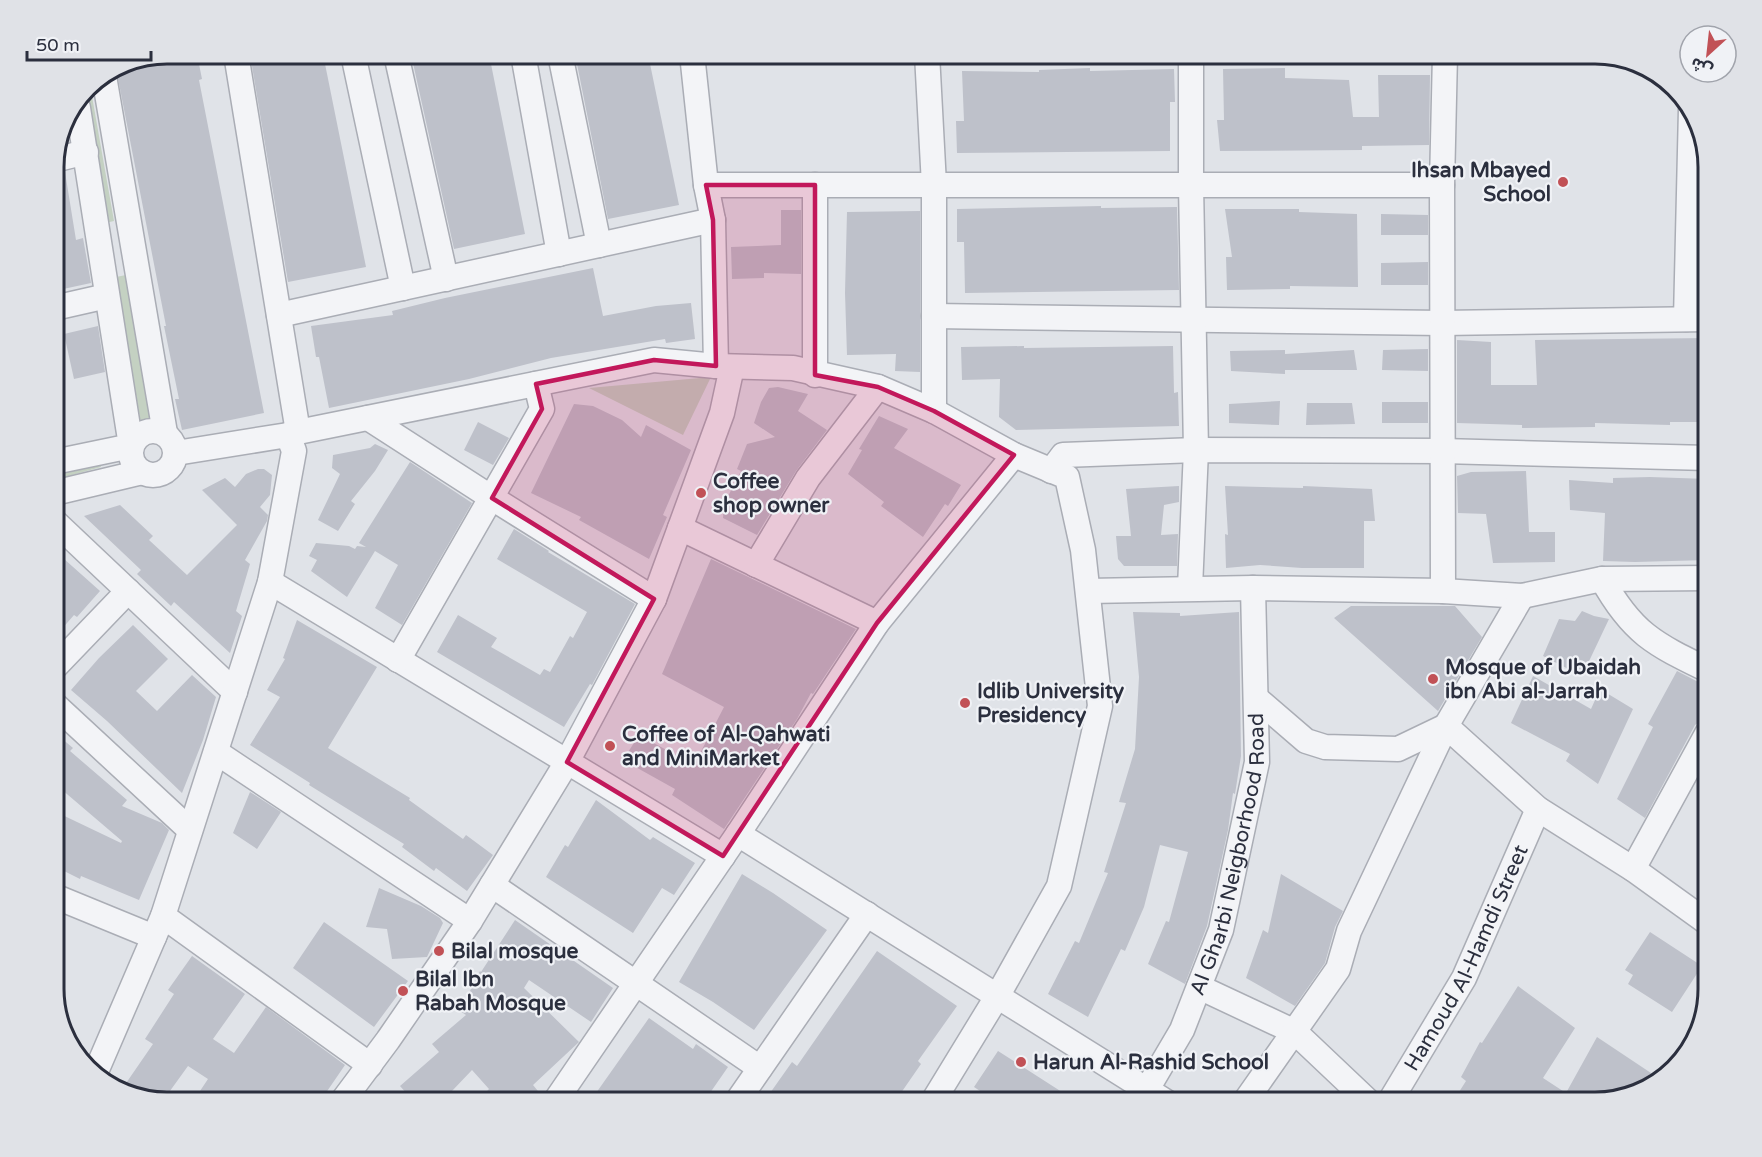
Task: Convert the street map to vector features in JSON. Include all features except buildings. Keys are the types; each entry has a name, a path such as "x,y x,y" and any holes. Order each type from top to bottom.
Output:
{"street":[{"path":"99,1065 158,927 216,752 270,582 294,452 279,315 238,64"},
{"path":"355,64 403,288"},
{"path":"398,64 446,279"},
{"path":"525,64 559,254"},
{"path":"562,64 598,245"},
{"path":"349,1092 470,921 567,762 654,598 722,413 724,367 713,220 706,185 693,64"},
{"path":"928,64 934,185 934,411"},
{"path":"1190,588 1196,450 1191,64"},
{"path":"1443,591 1442,185 1445,64"},
{"path":"65,490 142,472 158,475 171,467 170,443 106,86"},
{"path":"79,115 133,461 142,472"},
{"path":"934,316 1442,323 1697,319 1692,135"},
{"path":"66,157 86,152"},
{"path":"706,185 1442,185"},
{"path":"815,185 815,375"},
{"path":"279,315 713,220"},
{"path":"65,306 107,296"},
{"path":"65,460 131,446 139,435 152,431 170,443 293,433 654,360 724,367 793,368 815,375 878,387 934,411 1014,455 1067,477 1083,550 1100,706 1059,886 998,995 939,1092"},
{"path":"398,660 542,410 536,384"},
{"path":"756,565 808,478 878,387"},
{"path":"368,417 492,498 654,598"},
{"path":"1051,471 1063,455 1196,450 1442,451 1698,458"},
{"path":"562,1092 738,834 877,623 1014,455"},
{"path":"680,528 877,623"},
{"path":"65,531 235,692"},
{"path":"1088,591 1253,588 1443,591 1522,596 1602,579 1698,578"},
{"path":"1602,579 1618,607 1641,633 1669,652 1698,665"},
{"path":"270,582 723,856"},
{"name":"Al Gharbi Neigborhood Road","path":"1145,1092 1182,1030 1221,930 1257,762 1253,588"},
{"path":"65,657 128,591"},
{"path":"1252,1092 1338,969 1349,931 1446,726 1522,596"},
{"path":"1256,698 1306,741 1325,747 1398,749 1446,726"},
{"path":"65,714 190,830"},
{"path":"1446,726 1538,809 1633,869 1698,916"},
{"path":"1633,869 1698,750"},
{"path":"216,752 470,921"},
{"name":"Hamoud Al-Hamdi Street","path":"1396,1092 1464,978 1538,809"},
{"path":"738,834 998,995 1137,1092"},
{"path":"492,885 760,1068"},
{"path":"65,899 158,927 370,1065"},
{"path":"744,1092 867,914"},
{"path":"1199,987 1295,1032 1358,1092"}],"highlighted area":[{"path":"706,185 815,185 815,375 878,387 934,411 1014,455 877,623 723,856 567,762 654,599 492,498 542,409 536,384 654,360 716,366 713,220"}],"green space":[{"path":"92,98 114,221 105,223 85,107"},
{"path":"126,275 152,423 141,424 116,277"},
{"path":"711,377 683,435 589,388"},
{"path":"100,464 101,467 65,477 65,472"}],"place":[{"name":"Ihsan Mbayed School","path":"1563,182"},
{"name":"Coffee shop owner","path":"701,493"},
{"name":"Mosque of Ubaidah ibn Abi al-Jarrah","path":"1433,679"},
{"name":"Idlib University Presidency","path":"965,703"},
{"name":"Coffee of Al-Qahwati and MiniMarket","path":"610,746"},
{"name":"Bilal mosque","path":"439,951"},
{"name":"Bilal Ibn Rabah Mosque","path":"403,991"},
{"name":"Harun Al-Rashid School","path":"1021,1062"}]}
